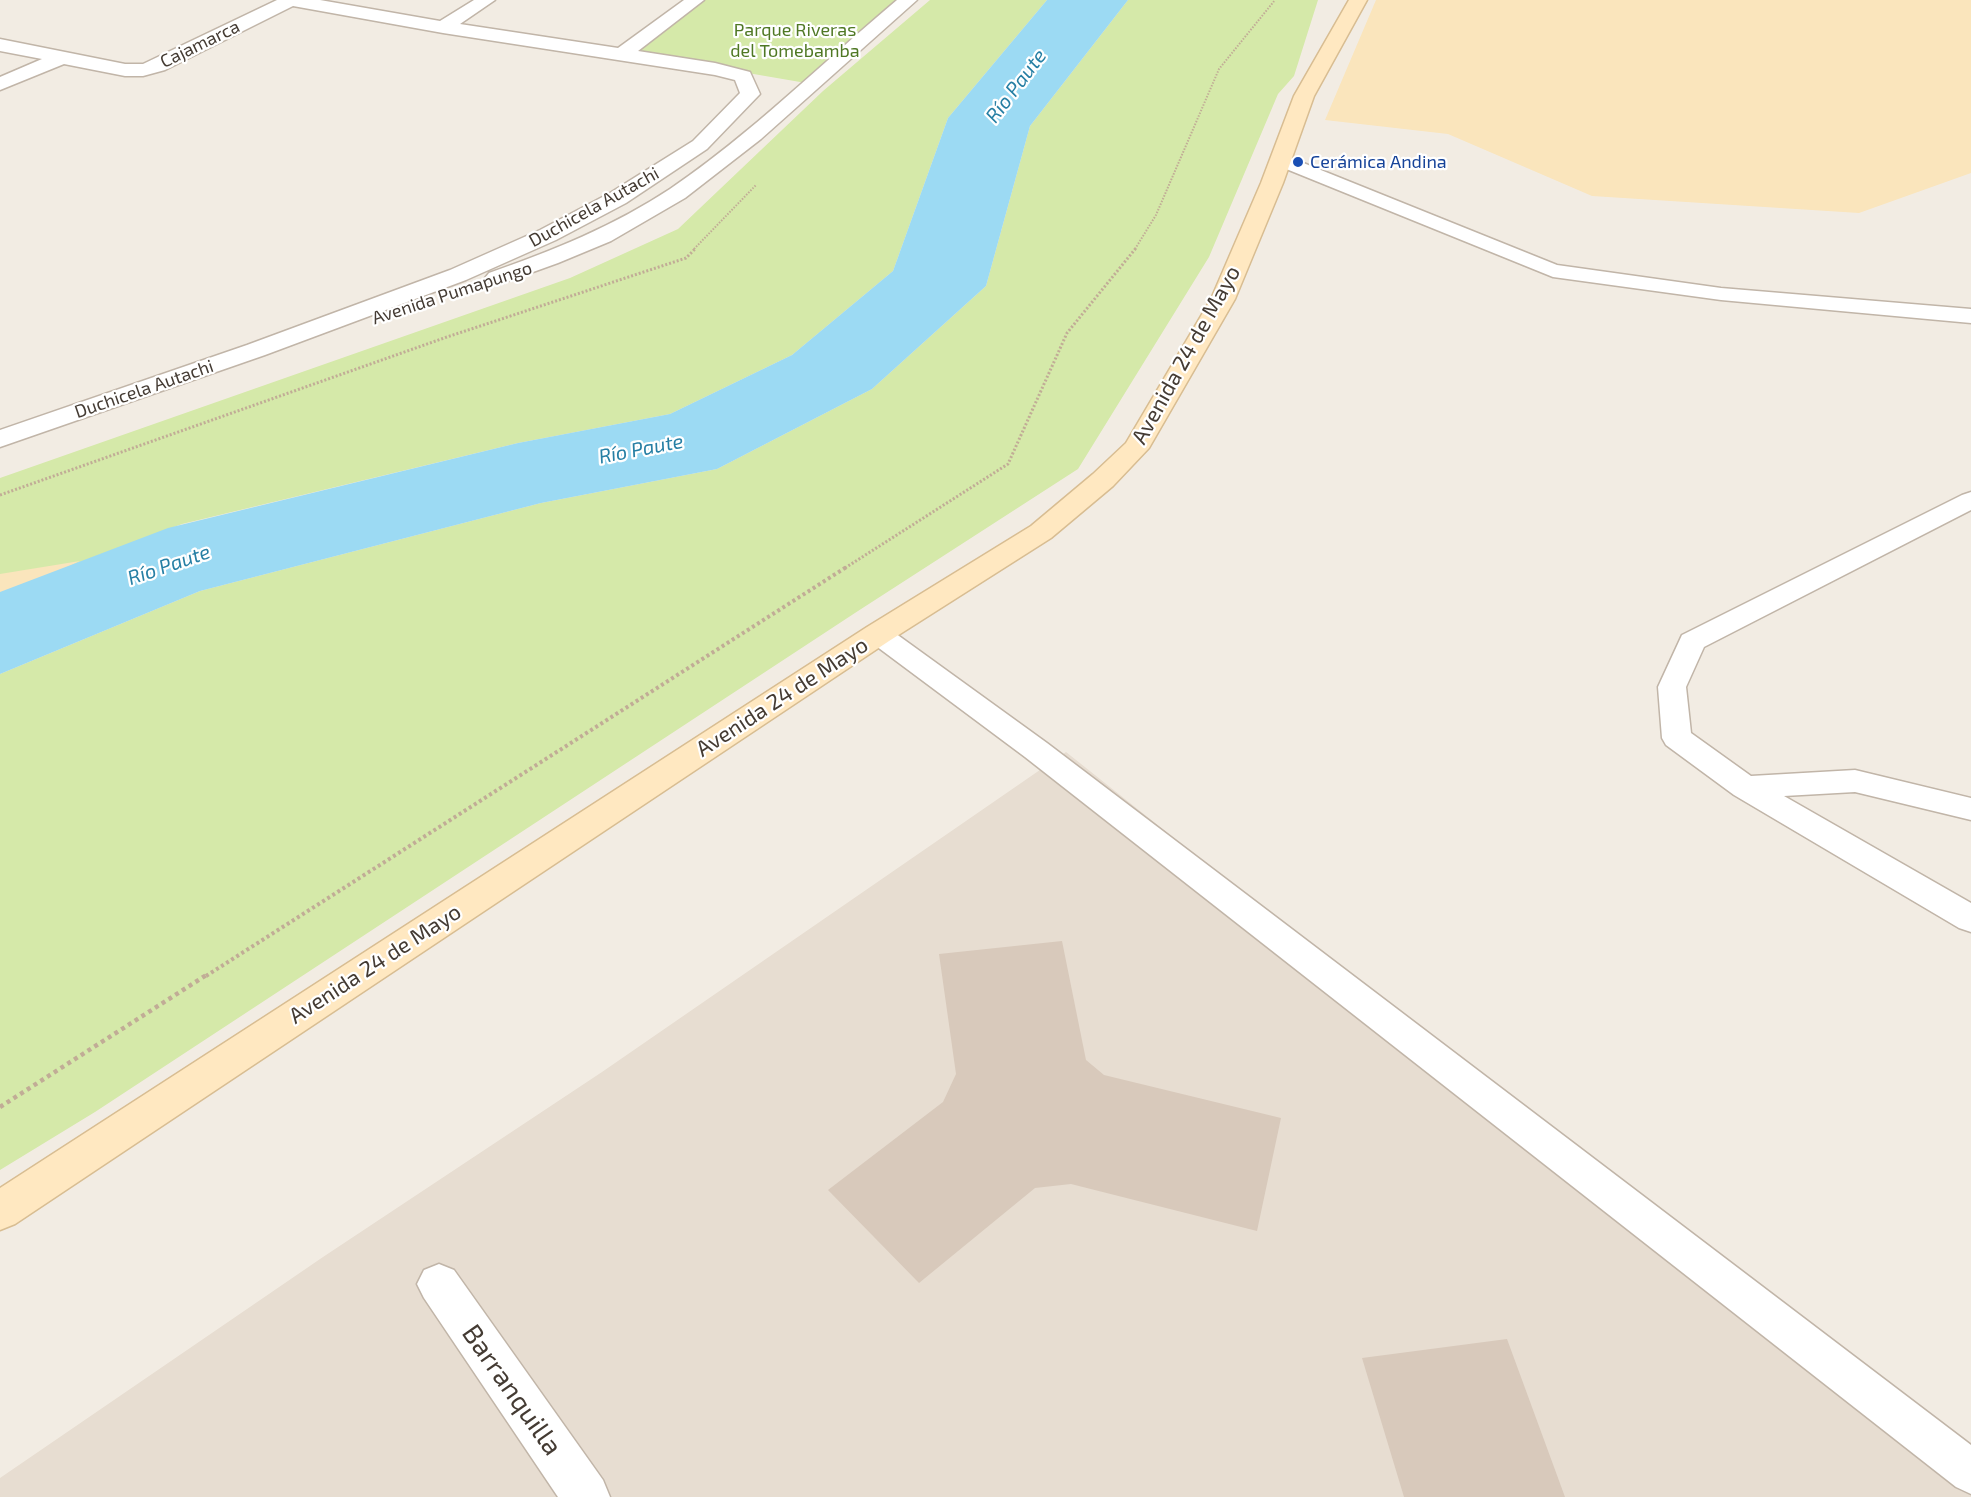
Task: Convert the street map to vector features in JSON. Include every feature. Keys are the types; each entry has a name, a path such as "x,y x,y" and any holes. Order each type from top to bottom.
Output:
{"main road":[{"name":"Avenida 24 de Mayo","path":"0,1211 878,634 1041,532 1103,480 1136,448 1223,299 1281,160 1304,96 1358,0"}],"street":[{"name":"Duchicela Autachi","path":"0,441 435,284 548,235 618,198 700,145 750,94 743,76 623,54 443,27 290,0"},
{"name":"Cajamarca","path":"0,45 125,70 143,70 158,66 290,0"},
{"path":"443,27 486,0"},
{"path":"623,54 695,0"},
{"name":"Avenida Pumapungo","path":"0,441 543,263 628,223 699,178 908,0"},
{"path":"0,84 63,57"},
{"name":"Barranquilla","path":"439,1284 586,1497"}],"lane":[{"path":"1281,160 1553,271 1721,294 1971,316"},
{"path":"1971,500 1692,641 1672,687 1677,738 1746,788 1971,919"},
{"path":"878,634 1036,750 1971,1472"},
{"path":"1746,788 1855,781 1971,809"}],"path":[{"path":"0,1107 1008,464 1067,333 1133,253 1156,215 1219,69 1275,0"},
{"path":"0,495 447,337 686,258"}],"shaded area":[{"path":"1066,752 1971,1473 1971,1497 0,1497 0,1478 323,1257 602,1072"}],"green space":[{"name":"Parque Riveras del Tomebamba","path":"698,0 906,0 806,83 631,53"},
{"path":"930,0 1047,0 948,118 893,271 792,355 670,414 518,443 182,524 0,592 0,478 570,278 678,229 823,91"},
{"path":"1128,0 1318,0 1294,76 1278,94 1209,257 1078,469 95,1112 0,1170 0,674 200,591 541,503 717,469 872,389 986,286 1030,126"}],"sand":[{"path":"1376,0 1971,0 1971,173 1859,213 1592,196 1448,134 1325,120"},
{"path":"80,561 0,599 0,574"}],"water":[{"name":"Río Paute","path":"1047,0 1128,0 1030,126 986,286 872,389 717,469 541,503 200,591 0,674 0,592 168,528 518,443 670,414 792,355 893,271 948,118"}],"building":[{"path":"1062,941 1086,1060 1104,1075 1281,1118 1257,1231 1071,1184 1035,1188 919,1283 828,1190 943,1102 956,1074 939,954"},
{"path":"1507,1339 1565,1497 1404,1497 1362,1358"}],"place":[{"name":"Cerámica Andina","path":"1298,162"}]}
